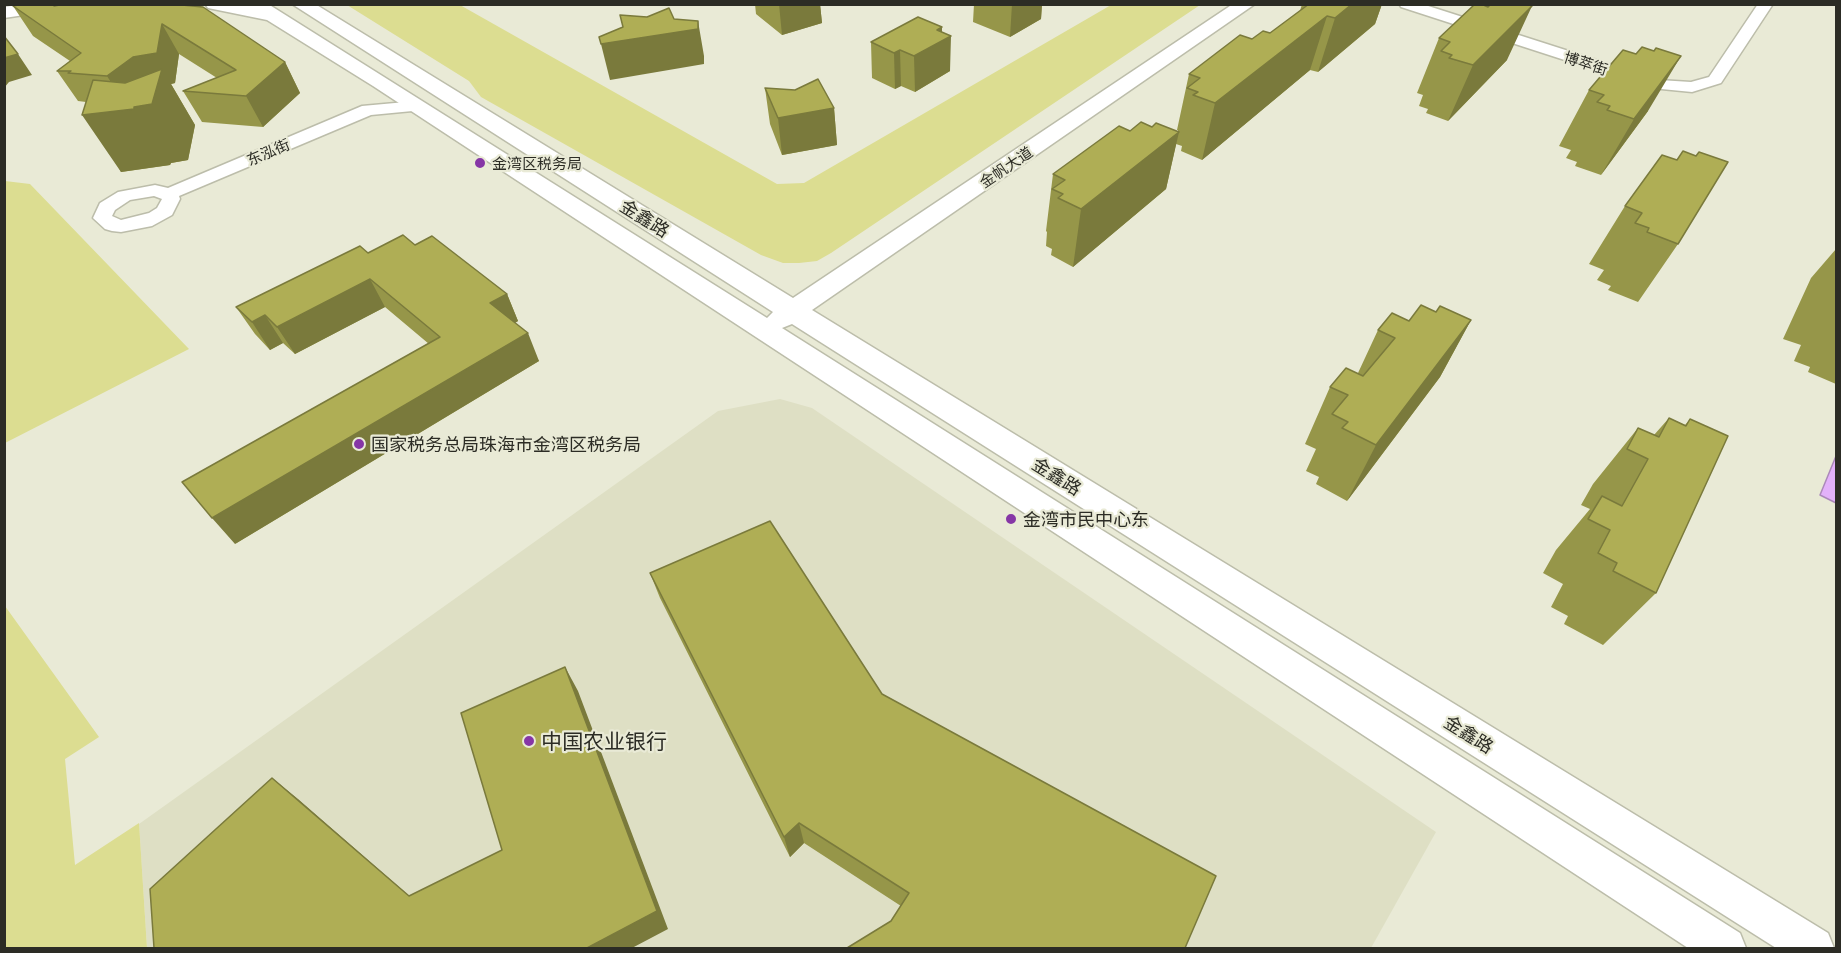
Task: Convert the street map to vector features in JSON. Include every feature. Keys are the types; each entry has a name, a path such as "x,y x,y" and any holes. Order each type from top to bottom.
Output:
{"street":[{"path":"4,13 65,4"},
{"name":"金鑫路","path":"214,4 261,10 380,82 1725,948"},
{"name":"金帆大道","path":"765,330 1246,4"},
{"name":"博萃街","path":"1406,4 1657,85 1692,87 1715,80 1766,4"},
{"name":"金鑫路","path":"306,6 1813,948"},
{"path":"368,110 376,99 380,82"},
{"name":"东泓街","path":"169,194 368,110 417,106"}],"shaded area":[{"path":"780,399 812,408 1436,832 1371,948 147,948 139,824 718,411"},
{"path":"1836,456 1836,503 1820,495"}],"green space":[{"path":"347,5 460,5 777,184 804,183 1111,5 1200,5 831,253 817,261 783,263 761,255 481,97 469,81"},
{"path":"5,181 30,184 189,349 5,443"},
{"path":"5,606 99,737 65,759 75,865 139,823 147,948 5,948"}],"building":[{"path":"54,4 54,6 65,4 171,4 203,7 285,62 246,96 183,91 236,70 162,24 157,53 133,57 107,76 57,71 81,53 13,6"},
{"path":"1309,4 1352,4 1335,18 1327,16 1215,103 1193,95 1198,92 1187,88 1200,78 1189,74 1240,35 1252,39 1263,31 1270,33"},
{"path":"1475,4 1488,7 1491,4 1532,6 1473,65 1449,58 1452,55 1441,51 1450,42 1439,38"},
{"path":"669,8 674,19 698,21 698,29 601,44 599,37 623,27 620,15 647,17"},
{"path":"918,17 942,27 937,30 951,36 914,56 900,50 894,53 871,42"},
{"path":"4,36 18,54 4,58"},
{"path":"1642,47 1654,51 1656,48 1681,56 1634,119 1607,110 1610,106 1597,102 1604,95 1589,90 1623,50 1636,54"},
{"path":"162,69 152,104 134,107 134,109 82,115 93,80 125,83"},
{"path":"818,79 834,108 778,118 765,88 795,90"},
{"path":"1141,122 1152,127 1156,123 1179,132 1081,209 1058,198 1063,194 1052,189 1065,180 1053,174 1119,126 1130,131"},
{"path":"1683,151 1696,156 1699,152 1728,162 1678,244 1647,232 1649,228 1635,223 1642,213 1625,206 1662,155 1677,160"},
{"path":"403,235 415,245 432,236 507,294 490,303 528,333 212,518 182,482 440,337 370,279 277,327 265,315 252,322 236,307 360,246 368,253"},
{"path":"1421,305 1436,312 1440,306 1471,320 1376,445 1342,428 1348,422 1332,414 1348,395 1330,387 1346,368 1363,376 1395,338 1378,330 1392,313 1409,321"},
{"path":"1669,418 1686,426 1690,419 1728,436 1656,593 1613,571 1617,563 1598,553 1610,530 1588,519 1602,496 1622,506 1648,459 1627,449 1638,428 1659,437"},
{"path":"770,521 882,694 1216,876 1185,948 847,948 891,921 909,893 799,823 784,837 650,573"},
{"path":"565,667 657,911 587,948 154,948 150,889 272,778 409,896 502,850 461,713"}],"place":[{"name":"金湾区税务局","path":"480,163"},
{"name":"国家税务总局珠海市金湾区税务局","path":"359,444"},
{"name":"金湾市民中心东","path":"1011,519"},
{"name":"中国农业银行","path":"529,741"}]}
